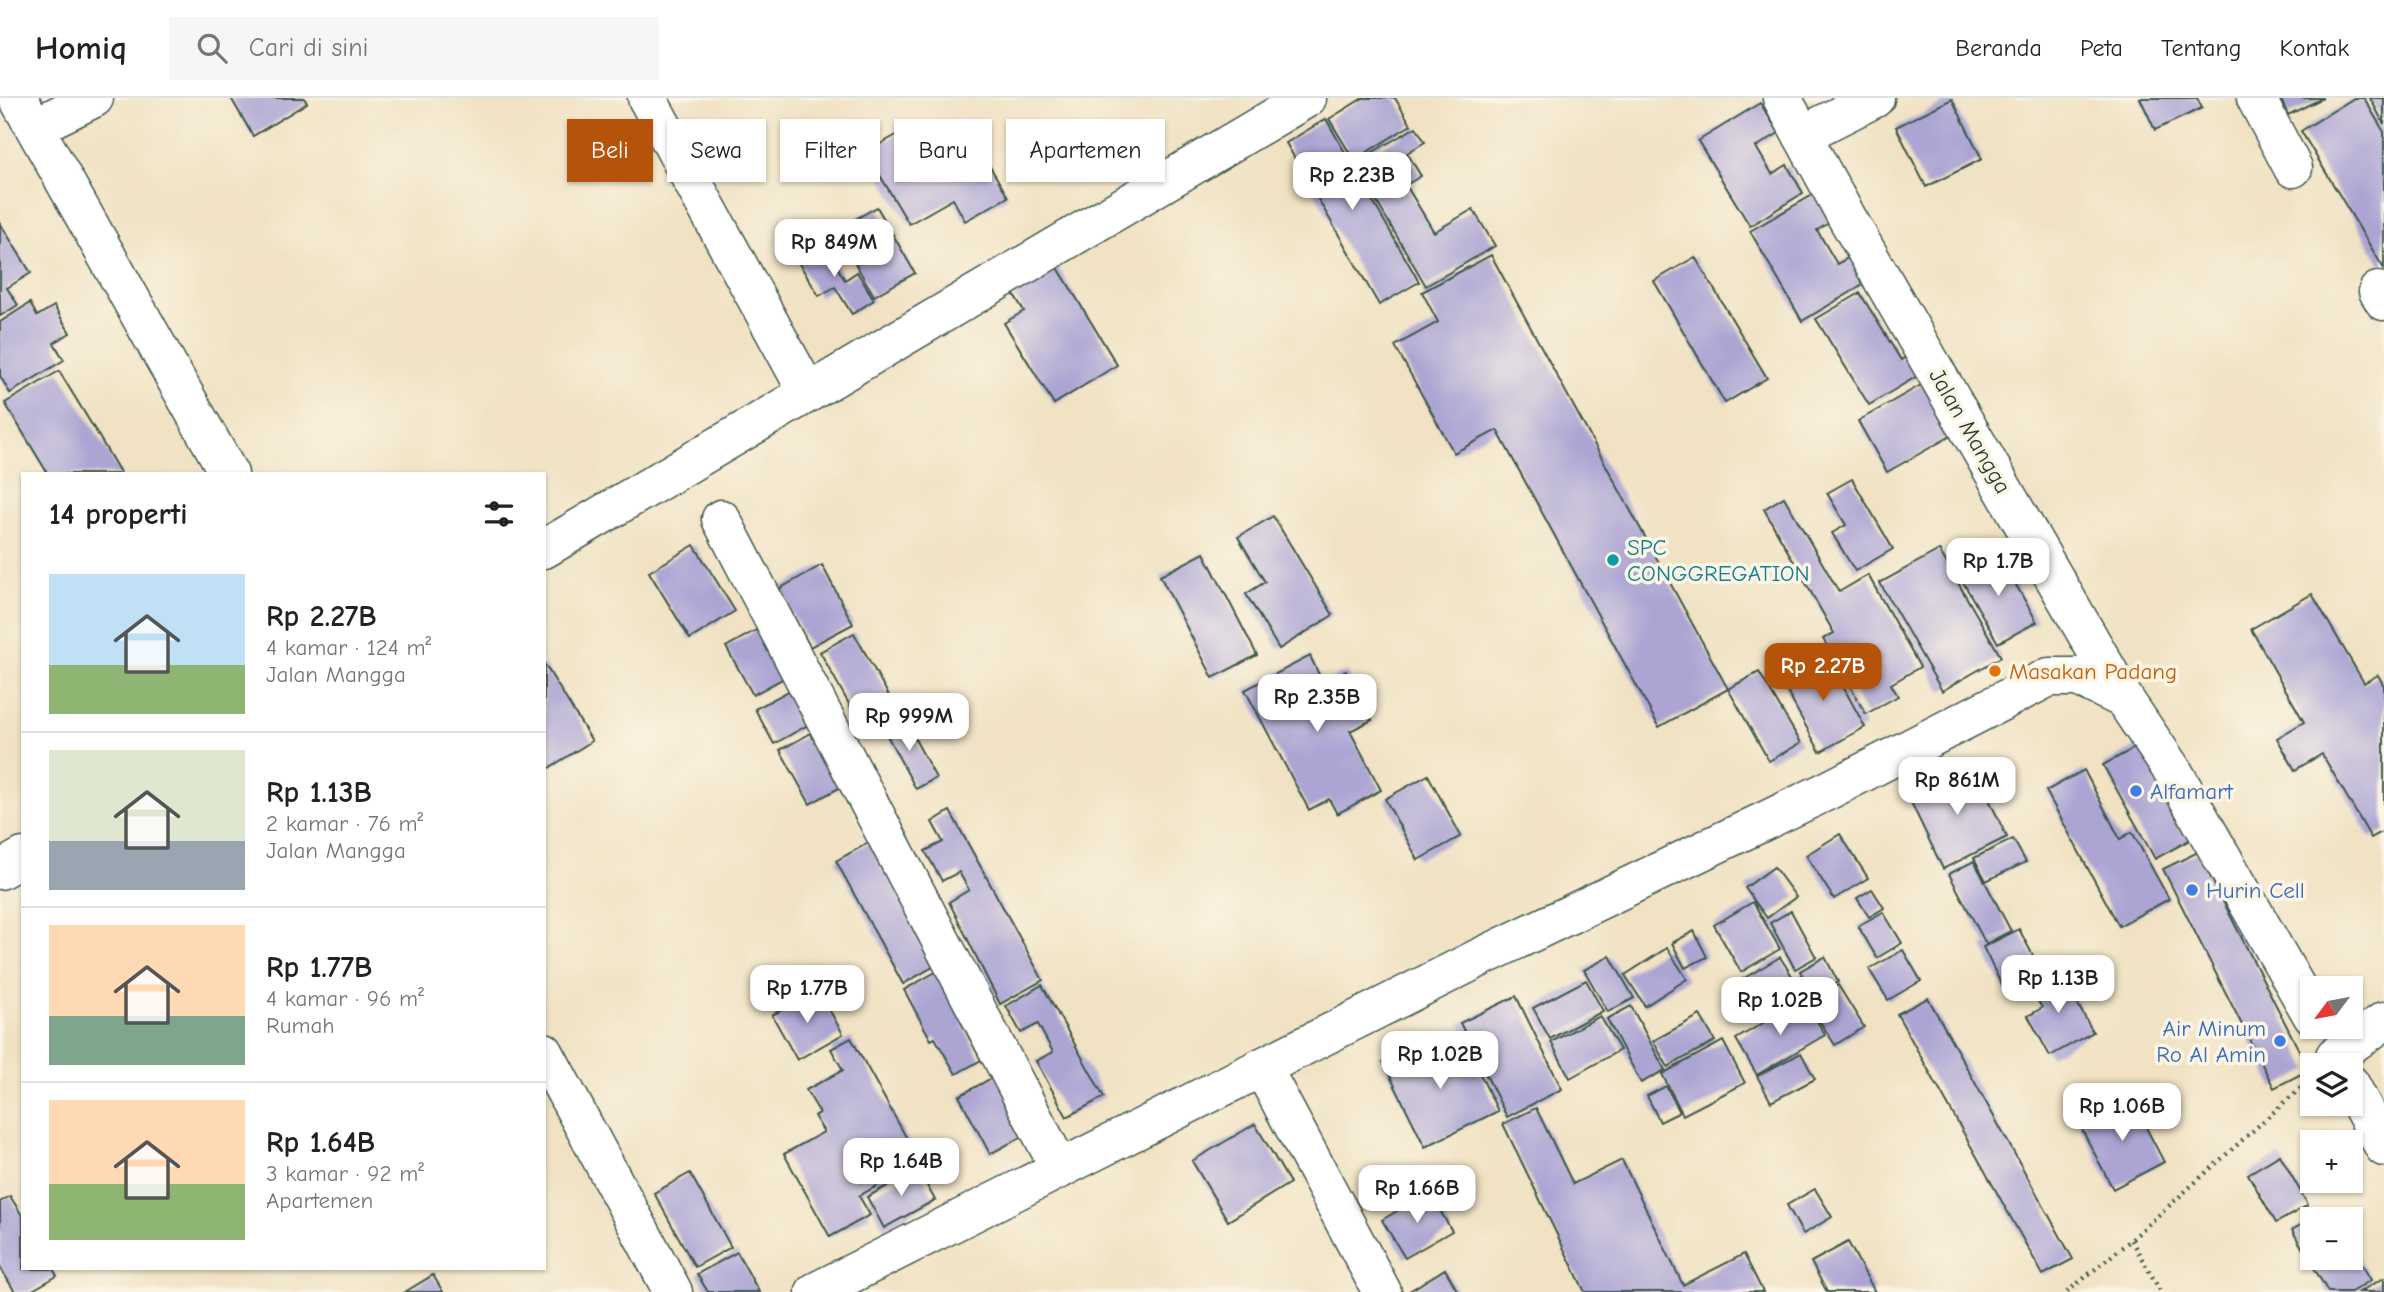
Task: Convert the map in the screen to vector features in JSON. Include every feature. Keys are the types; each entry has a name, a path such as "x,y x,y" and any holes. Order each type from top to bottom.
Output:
{"street":[{"path":"94,98 27,112 228,472"},
{"path":"647,98 808,393"},
{"name":"Jalan Mangga","path":"1782,98 2124,699 2174,773 2300,994"},
{"path":"1802,135 1875,98"},
{"path":"2256,98 2293,168"},
{"path":"546,548 808,393 1283,104"},
{"path":"721,519 1060,1169"},
{"path":"816,1292 1479,958 1827,791 2049,677 2078,677 2124,699"},
{"path":"0,870 21,858"},
{"path":"2343,1053 2384,1021"},
{"path":"546,1056 673,1292"},
{"path":"1262,1067 1382,1292"},
{"path":"2363,1113 2384,1147"}],"path":[{"path":"2067,1292 2131,1240 2300,1090"},
{"path":"2131,1240 2161,1292"}],"building":[{"path":"231,98 304,98 307,103 253,136"},
{"path":"1363,98 1395,98 1411,125 1354,160 1329,119"},
{"path":"2140,98 2197,98 2202,108 2155,130"},
{"path":"2280,98 2323,98 2288,115"},
{"path":"2354,98 2364,98 2384,132 2384,269 2301,131"},
{"path":"2370,98 2384,98 2384,124"},
{"path":"1952,99 1982,159 1926,187 1896,127"},
{"path":"1760,103 1779,133 1756,147 1772,174 1787,165 1803,193 1750,226 1698,141"},
{"path":"1326,119 1419,282 1379,305 1286,143"},
{"path":"1416,127 1425,142 1407,153 1421,176 1406,185 1434,232 1473,209 1495,246 1426,286 1354,163"},
{"path":"894,136 894,182 992,182 992,170 1008,197 965,221 953,199 909,224 880,175 880,144"},
{"path":"1816,193 1833,221 1817,230 1837,264 1857,253 1873,279 1802,321 1750,231"},
{"path":"877,207 915,273 874,296 836,230"},
{"path":"0,223 31,273 7,288 18,305 0,316"},
{"path":"823,244 845,280 857,272 874,300 852,314 835,287 819,296 797,260"},
{"name":"SPC CONGGREGATION","path":"1491,255 1728,689 1659,727 1497,430 1454,453 1395,346 1438,322 1422,292"},
{"path":"1695,257 1767,378 1725,403 1654,281"},
{"path":"1057,266 1117,365 1054,404 1004,323 1024,311 1013,293"},
{"path":"1860,293 1901,360 1912,353 1924,372 1869,405 1816,319"},
{"path":"30,303 37,316 54,306 70,333 54,343 64,360 10,393 0,376 0,322"},
{"path":"59,371 120,472 47,472 5,403"},
{"path":"1928,381 1958,432 1887,472 1858,421"},
{"path":"1852,479 1893,549 1855,571 1832,533 1846,525 1827,493"},
{"path":"1784,497 1839,592 1868,575 1920,667 1891,684 1898,696 1866,714 1823,639 1834,633 1764,509"},
{"path":"1273,516 1333,615 1279,649 1246,594 1265,582 1238,537"},
{"path":"694,545 735,611 690,639 649,572"},
{"path":"1939,550 2001,657 1942,691 1880,583"},
{"path":"1204,553 1257,655 1213,678 1160,576"},
{"path":"1998,553 2037,622 1998,643 1959,575"},
{"path":"822,565 853,624 810,647 779,589"},
{"path":"2312,594 2364,683 2378,675 2384,686 2384,831 2371,838 2322,754 2295,770 2277,738 2304,722 2251,629"},
{"path":"758,629 784,678 753,695 726,647"},
{"path":"854,633 893,703 859,722 820,652"},
{"path":"1826,655 1865,727 1820,752 1780,679"},
{"path":"1310,656 1323,683 1346,671 1372,720 1350,731 1381,790 1337,814 1329,799 1309,810 1245,690"},
{"path":"546,666 592,741 546,770"},
{"path":"1759,672 1801,743 1769,761 1728,689"},
{"path":"794,688 813,722 774,744 755,709"},
{"path":"903,717 936,778 916,789 883,728"},
{"path":"818,729 848,783 810,804 780,750"},
{"path":"2140,745 2193,838 2155,859 2103,765"},
{"path":"1972,764 2007,837 1943,869 1908,796"},
{"path":"2084,770 2120,839 2132,832 2169,899 2119,926 2046,791"},
{"path":"1428,775 1461,836 1418,860 1385,799"},
{"path":"950,811 1043,980 1000,1004 949,902 969,890 959,872 942,881 925,851 943,842 932,822"},
{"path":"1840,834 1868,878 1834,899 1806,855"},
{"path":"877,838 936,965 903,984 836,861"},
{"path":"2013,839 2026,862 1986,881 1974,858"},
{"path":"2198,852 2300,1053 2300,1075 2274,1088 2163,869"},
{"path":"1974,861 2011,931 1986,944 1949,874"},
{"path":"1774,867 1796,897 1767,918 1745,888"},
{"path":"1872,889 1884,908 1869,917 1857,898"},
{"path":"1753,902 1780,949 1741,972 1714,925"},
{"path":"1791,911 1816,957 1795,969 1770,923"},
{"path":"1883,912 1902,943 1877,958 1858,926"},
{"path":"2019,929 2040,969 2003,988 1983,947"},
{"path":"1694,931 1707,957 1685,968 1672,943"},
{"path":"1667,948 1687,979 1645,1006 1625,975"},
{"path":"1903,950 1921,981 1888,1000 1869,969"},
{"path":"1610,956 1634,998 1608,1012 1584,970"},
{"path":"1780,957 1799,987 1759,1011 1741,980"},
{"path":"1825,957 1838,982 1813,995 1800,971"},
{"path":"941,969 969,1020 962,1024 981,1060 956,1074 935,1038 931,1040 904,990"},
{"path":"2059,970 2093,1032 2050,1056 2028,1016 2042,1008 2030,987"},
{"path":"1586,980 1603,1011 1550,1039 1533,1008"},
{"path":"1042,985 1104,1097 1067,1117 1036,1061 1053,1052 1038,1024 1021,1033 1006,1006"},
{"path":"1838,985 1864,1027 1835,1045 1808,1003"},
{"path":"818,990 843,1034 797,1060 772,1015"},
{"path":"1516,996 1562,1089 1507,1117 1460,1023"},
{"path":"1928,998 2073,1259 2043,1275 1897,1014"},
{"path":"1804,999 1825,1035 1757,1075 1736,1039"},
{"path":"1631,1006 1665,1070 1641,1083 1607,1019"},
{"path":"1700,1015 1715,1041 1668,1067 1653,1041"},
{"path":"1600,1016 1620,1050 1570,1078 1551,1042"},
{"path":"851,1038 920,1162 859,1196 870,1215 830,1237 784,1154 824,1132 814,1116 820,1113 806,1090 843,1070 831,1049"},
{"path":"1425,1041 1433,1059 1465,1043 1498,1111 1425,1147 1383,1062"},
{"path":"1723,1041 1745,1083 1683,1115 1662,1074"},
{"path":"1801,1053 1815,1079 1771,1102 1757,1076"},
{"path":"997,1075 1029,1133 990,1154 959,1096"},
{"path":"1666,1086 1680,1112 1660,1122 1647,1096"},
{"path":"2130,1097 2164,1162 2113,1189 2079,1124"},
{"path":"1536,1108 1573,1184 1622,1160 1683,1285 1744,1254 1763,1292 1585,1292 1503,1124"},
{"path":"1255,1124 1290,1183 1228,1221 1192,1161"},
{"path":"2280,1155 2308,1205 2300,1207 2276,1223 2248,1174"},
{"path":"918,1169 935,1200 884,1228 867,1197"},
{"path":"690,1173 731,1247 695,1267 654,1193"},
{"path":"1815,1189 1832,1217 1803,1234 1787,1205"},
{"path":"1429,1192 1452,1231 1405,1258 1382,1220"},
{"path":"10,1196 21,1214 21,1270 54,1270 57,1276 29,1292 15,1292 0,1267 0,1202"},
{"path":"2300,1225 2300,1244 2292,1230"},
{"path":"1848,1242 1875,1292 1827,1292 1811,1262"},
{"path":"737,1252 759,1292 708,1292 697,1274"},
{"path":"2363,1266 2371,1280 2351,1292 2328,1292 2315,1270 2363,1270"},
{"path":"1445,1269 1458,1292 1408,1292"},
{"path":"433,1275 443,1292 405,1292"},
{"path":"2384,1278 2384,1292 2359,1292"}],"place":[{"name":"SPC CONGGREGATION","path":"1613,560"},
{"name":"Masakan Padang","path":"1995,671"},
{"name":"Alfamart","path":"2136,791"},
{"name":"Hurin Cell","path":"2192,890"},
{"name":"Air Minum Ro Al Amin","path":"2280,1041"}]}
